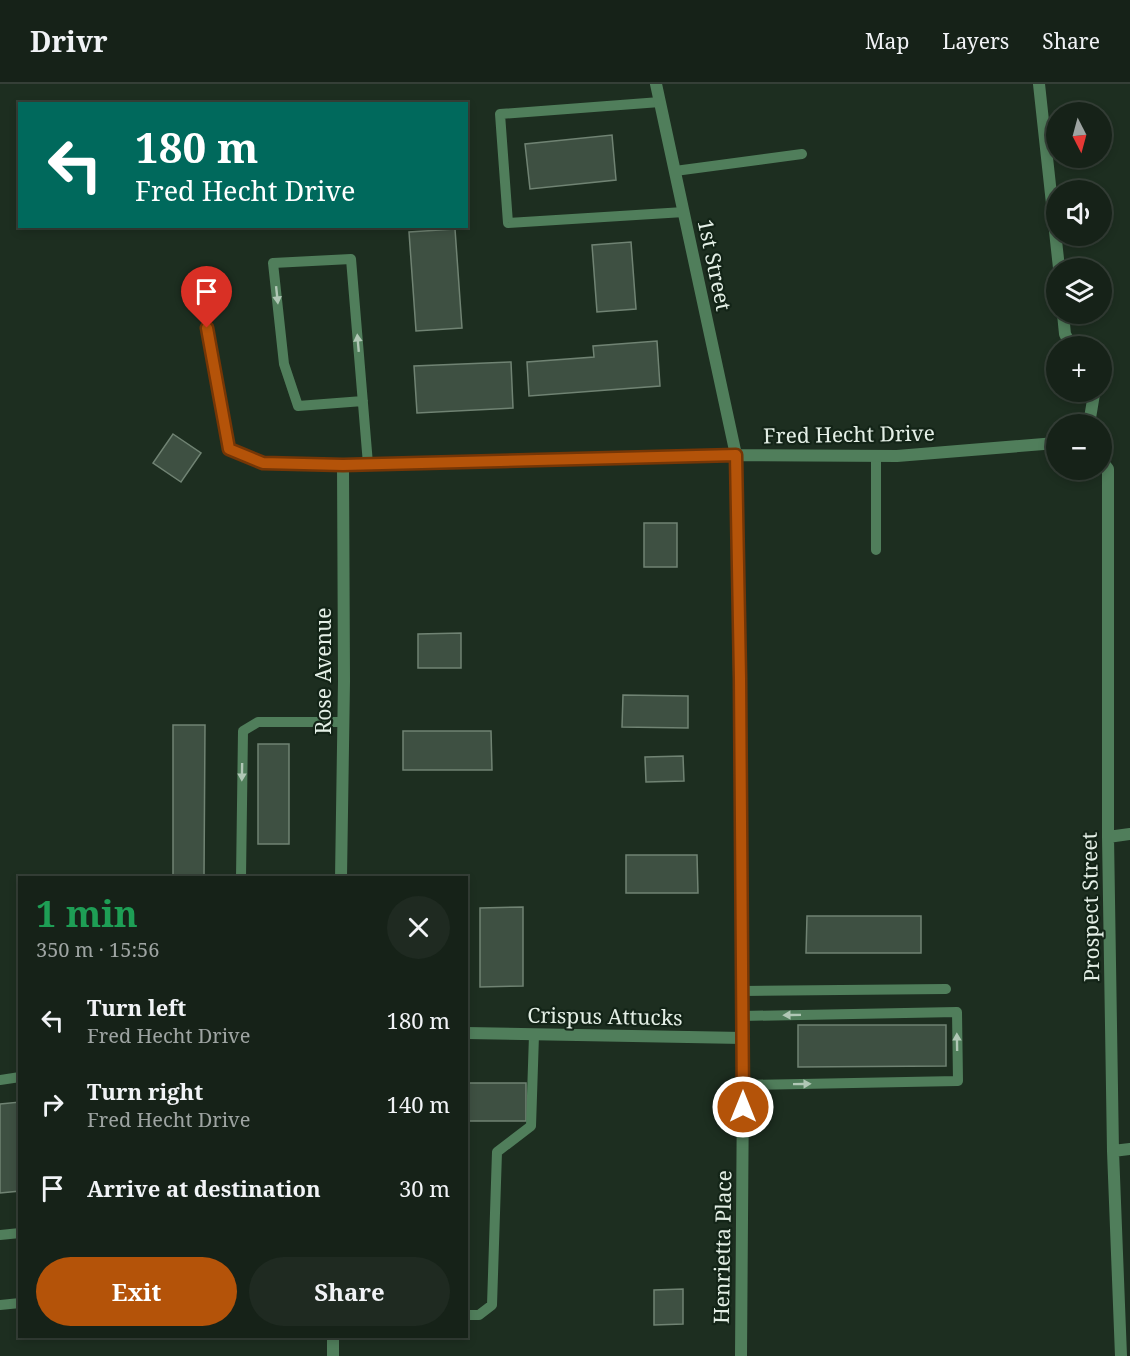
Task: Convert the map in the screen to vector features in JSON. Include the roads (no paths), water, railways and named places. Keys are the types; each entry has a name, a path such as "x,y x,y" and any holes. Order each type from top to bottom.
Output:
{"street":[{"name":"1st Street","path":"656,84 736,455"},
{"path":"1039,84 1058,258"},
{"name":"Fred Hecht Drive","path":"207,328 229,449 263,463 343,465 736,455 897,456 1046,444"},
{"name":"Henrietta Place","path":"736,455 743,1038 741,1356"},
{"name":"Rose Avenue","path":"341,876 343,465"},
{"name":"Prospect Street","path":"1108,480 1108,837 1113,1150 1121,1356"},
{"path":"1108,837 1130,834"},
{"name":"Crispus Attucks","path":"468,1033 743,1038"},
{"path":"1113,1150 1130,1149"},
{"path":"333,1338 333,1356"}],"lane":[{"path":"660,102 500,114 508,223 684,212"},
{"path":"675,171 802,154"},
{"path":"363,401 298,406 285,364 273,263 351,259 363,401 368,464"},
{"path":"876,456 876,550"},
{"path":"241,876 243,731 258,722 343,722"},
{"path":"742,991 946,989"},
{"path":"742,1016 957,1012 958,1081 743,1085"},
{"path":"468,1315 479,1315 492,1305 497,1152 531,1126 534,1035"},
{"path":"0,1080 18,1077"},
{"path":"0,1235 18,1233"},
{"path":"0,1305 18,1303"}]}
